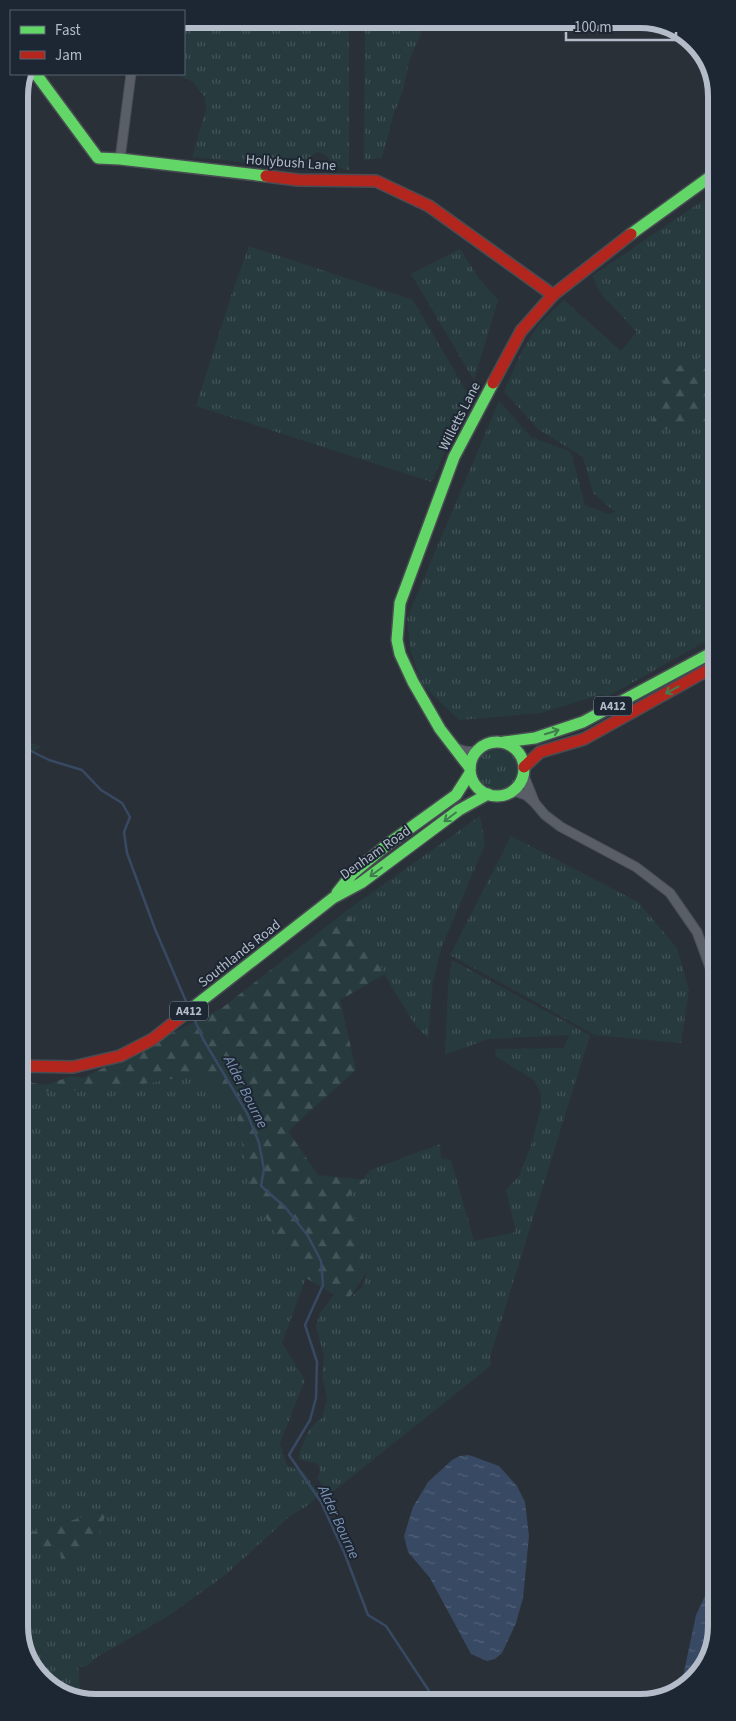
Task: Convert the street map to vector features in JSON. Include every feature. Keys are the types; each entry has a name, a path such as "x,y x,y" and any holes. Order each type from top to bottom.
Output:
{"main road":[{"name":"Hollybush Lane","path":"37,75 98,158 298,180 376,181 429,206 553,295"},
{"name":"Willetts Lane","path":"470,771 435,721 413,682 400,654 397,640 400,603 454,457 520,332 553,295 631,234 708,178"},
{"name":"A412","path":"504,742 535,738 582,722 708,655"},
{"name":"A412","path":"524,771 532,758 540,752 584,739 708,670"},
{"path":"496,741 512,746 523,759 524,771 520,784 513,791 504,795 488,794 476,786 470,771 471,760 475,752 481,746 496,741"},
{"name":"Denham Road","path":"333,898 352,874 388,844 456,795 470,771"},
{"name":"Denham Road","path":"333,898 361,883 459,810 488,794"},
{"name":"Southlands Road","path":"27,1066 73,1067 120,1056 153,1040 333,898"}],"street":[{"path":"120,159 131,75"},
{"path":"452,747 475,752"},
{"path":"524,771 534,802"},
{"path":"513,791 520,792 534,802 545,815 561,827 636,867 670,893 697,932 708,962"}],"green space":[{"path":"185,27 349,27 349,170 339,167 318,152 292,167 192,157 206,109 205,97 192,81 177,75 185,75"},
{"path":"365,27 423,28 410,58 402,94 394,113 382,158 364,160"},
{"path":"708,197 708,356 688,360 651,425 708,410 708,640 607,697 602,694 541,713 459,720 421,684 410,648 407,618 499,401 531,437 571,452 585,505 609,514 615,512 593,493 583,457 538,429 504,391 523,349 539,324 564,300 621,351 637,332 602,295 592,276"},
{"path":"249,246 413,300 468,394 432,482 196,406"},
{"path":"460,249 480,280 498,300 474,380 411,274"},
{"path":"708,356 708,410 704,426 664,429 651,425 666,375 688,360"},
{"path":"28,741 41,747 28,755"},
{"path":"501,748 509,751 515,757 518,769 515,781 509,787 493,790 485,787 479,781 476,765 479,757 485,751"},
{"path":"480,816 485,844 441,949 433,981 428,1038 415,1025 346,911"},
{"path":"511,836 638,902 677,948 689,990 681,1043 595,1035 450,955"},
{"path":"346,911 385,974 340,1000 356,1070 288,1131 318,1175 366,1180 349,1196 367,1271 347,1302 306,1278 252,1197 236,1112 199,1074 116,1089 27,1092 27,1082 45,1085 72,1076 83,1078 222,1008"},
{"path":"452,960 590,1035 490,1357 491,1363 489,1367 330,1494 317,1478 320,1472 319,1466 315,1463 301,1460 298,1457 311,1427 322,1418 327,1398 322,1375 324,1355 316,1327 320,1313 335,1294 347,1301 363,1286 367,1271 349,1196 370,1170 440,1144 441,1158 451,1160 474,1241 516,1232 506,1190 519,1176 531,1145 541,1108 541,1094 534,1080 495,1056 496,1049 564,1048 569,1035 488,1039 445,1055 448,986"},
{"path":"199,1074 236,1112 252,1197 306,1278 282,1343 305,1380 280,1443 287,1466 303,1471 319,1494 310,1504 289,1517 224,1576 165,1618 97,1657 87,1666 78,1667 80,1691 62,1684 47,1674 31,1647 27,1625 27,1553 60,1544 63,1565 107,1510 27,1534 27,1092 116,1089"},
{"path":"107,1510 96,1543 62,1565 59,1544 27,1553 27,1534"}],"water":[{"path":"469,1455 499,1466 517,1486 525,1502 529,1536 523,1598 516,1623 502,1653 495,1659 487,1661 471,1654 430,1578 408,1552 404,1536 413,1507 428,1482 452,1460 460,1456"},
{"path":"708,1589 708,1634 705,1647 694,1667 683,1679 696,1615"}],"waterway":[{"name":"Alder Bourne","path":"28,749 49,760 82,770 101,790 122,803 130,817 124,832 127,853 155,929 188,1006"},
{"name":"Alder Bourne","path":"195,1021 203,1039 247,1113 259,1143 264,1169 261,1186 285,1207 308,1236 321,1261 323,1285 305,1325 317,1362 316,1398 310,1420 289,1455 321,1502 344,1552 368,1615 386,1626 431,1694"}],"traffic: fast":[{"path":"37,75 98,158 266,176"},
{"path":"631,234 708,178"},
{"path":"470,768 440,729 413,682 400,654 397,640 400,603 454,457 493,383"},
{"path":"504,742 535,738 583,722 708,655"},
{"path":"492,742 502,742 512,746 520,754 524,769 520,784 512,792 502,796 492,796 482,792 474,784 470,774 470,764 474,754 482,746 492,742"},
{"path":"337,893 352,874 388,844 456,795 470,773"},
{"path":"187,1012 333,898 361,883 459,810 488,794"}],"traffic: jam":[{"path":"266,176 298,180 376,181 429,206 553,295"},
{"path":"493,383 521,331 553,295 631,234"},
{"path":"524,767 540,752 584,739 708,670"},
{"path":"27,1066 73,1067 120,1056 153,1039 187,1012"}]}
